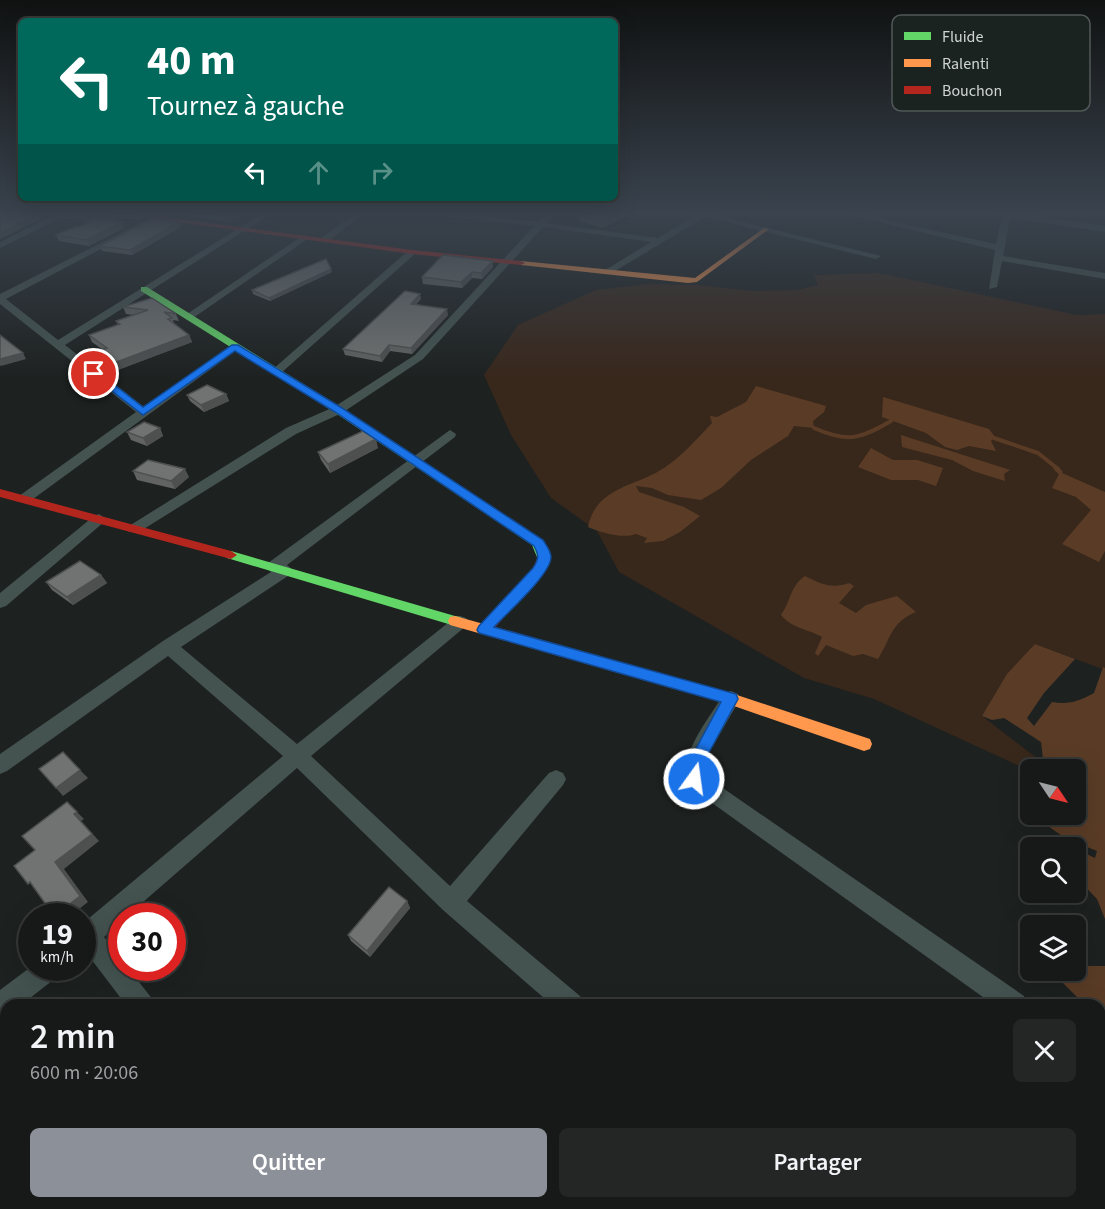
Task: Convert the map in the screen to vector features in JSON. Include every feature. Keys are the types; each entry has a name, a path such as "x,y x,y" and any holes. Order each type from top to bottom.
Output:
{"street":[{"path":"58,268 0,299 143,412"},
{"path":"57,345 178,268"},
{"path":"189,316 260,268"},
{"path":"276,372 393,268"},
{"path":"134,529 291,431 338,410 419,357 501,268"},
{"path":"580,268 697,280 712,268"},
{"path":"610,271 614,268"},
{"path":"992,287 996,268"},
{"path":"1070,268 1105,276"},
{"path":"144,289 338,410 538,543 545,553 538,571 484,630"},
{"path":"24,499 235,347"},
{"path":"0,765 279,569 412,460 450,434"},
{"path":"1,495 24,499 279,569 484,630 731,699 864,744"},
{"path":"0,602 99,519"},
{"path":"96,929 297,756 460,622"},
{"path":"169,646 297,756 452,902 564,999"},
{"path":"731,699 709,735 694,767 694,779 1006,999"},
{"path":"452,902 556,779"},
{"path":"96,951 136,999"},
{"path":"9,999 32,981"}],"shaded area":[{"path":"879,273 1077,315 1105,314 1105,670 1035,644 982,716 1038,759 1020,759 1020,766 874,699 804,678 619,572 597,531 551,498 511,435 484,375 518,325 596,290 649,284 698,285 752,291 798,290 818,285 814,275"},
{"path":"756,386 826,406 824,412 813,421 814,428 794,426 788,436 751,460 721,488 701,500 668,495 652,488 636,486 639,492 684,507 700,516 680,532 663,541 644,543 647,538 636,534 619,536 588,527 592,514 608,496 671,463 712,423 710,416 717,417 746,402"},
{"path":"883,397 989,429 995,437 991,441 996,451 969,446 957,450 945,447 926,433 882,417"},
{"path":"901,435 1010,470 1004,474 1005,481 973,471 952,460 902,447"},
{"path":"871,448 893,460 917,460 943,468 936,486 918,480 891,480 858,467"},
{"path":"1060,472 1105,492 1105,551 1099,562 1062,544 1091,510 1076,497 1052,488"},
{"path":"805,576 827,585 837,586 849,583 854,586 839,603 856,613 866,605 897,596 916,612 907,616 896,626 878,659 863,654 853,656 826,645 818,656 815,653 822,637 795,626 781,615 796,584"},
{"path":"1035,644 1075,659 1044,693 1027,718 1034,726 1052,702 1074,702 1094,693 1103,667 1105,668 1105,919 1097,899 1086,887 1086,854 1095,858 1097,851 1086,847 1086,837 1064,837 1047,825 1086,825 1086,759 1043,759 1041,742 1004,718 992,720 982,716 1007,674"},
{"path":"1086,966 1105,966 1105,999 1079,999 1061,981 1086,981"}],"building":[{"path":"304,268 331,269 269,298 252,290"},
{"path":"430,268 486,268 481,273 472,272 461,282 422,277"},
{"path":"405,291 420,294 411,304 447,309 411,348 389,345 380,356 343,349"},
{"path":"152,298 176,314 164,312 172,318 168,319 189,335 111,364 95,352 107,348 89,335 120,324 116,321 148,310 123,307"},
{"path":"0,335 23,353 0,359"},
{"path":"207,385 226,394 201,405 187,395"},
{"path":"144,422 160,428 143,438 127,432"},
{"path":"363,431 376,439 328,464 318,452"},
{"path":"148,460 185,469 171,481 133,471"},
{"path":"80,561 101,575 67,597 46,582"},
{"path":"63,752 80,770 56,788 39,769"},
{"path":"67,802 77,812 74,814 92,834 55,862 80,896 71,903 45,903 30,882 28,884 14,866 35,850 22,836"},
{"path":"389,887 407,901 367,951 348,935"}],"waterway":[{"path":"814,428 836,436 854,437 871,432 891,421"},
{"path":"994,438 1038,453 1058,469"},
{"path":"1056,468 1060,472"}],"traffic: fast":[{"path":"144,289 338,410 538,543 543,559"},
{"path":"231,555 455,621"}],"traffic: slow":[{"path":"571,268 688,281 697,280 713,268"},
{"path":"455,621 731,699 864,744"}],"traffic: jam":[{"path":"0,493 231,555"},
{"path":"484,630 538,571 543,559"}],"route":[{"path":"94,374 143,412 235,347 338,410 538,543 545,553 538,571 484,630 731,699 699,755 694,767 694,779"}]}
